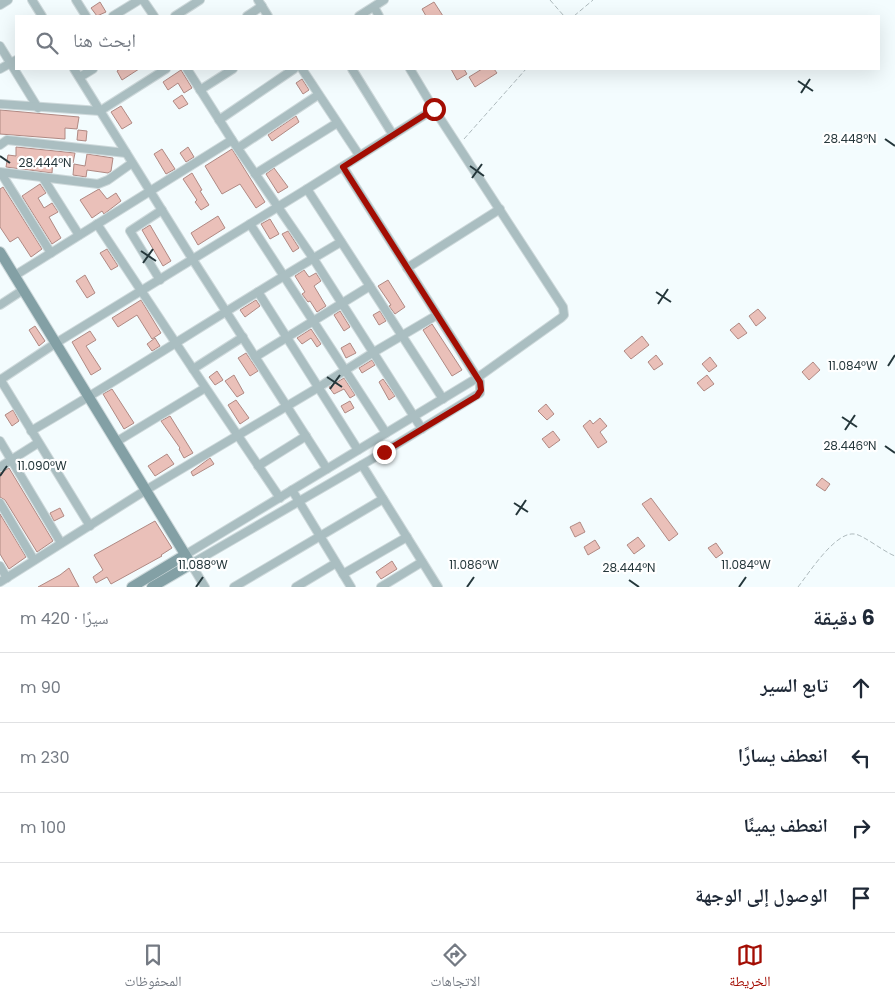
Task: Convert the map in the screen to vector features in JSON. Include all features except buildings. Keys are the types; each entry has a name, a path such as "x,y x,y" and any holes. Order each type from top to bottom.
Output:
{"street":[{"path":"0,5 8,0"},
{"path":"32,0 41,15"},
{"path":"76,0 85,15"},
{"path":"115,15 139,0"},
{"path":"144,0 153,15"},
{"path":"177,15 200,0"},
{"path":"361,15 384,0"},
{"path":"248,15 260,3 267,15"},
{"path":"374,7 378,15"},
{"path":"0,46 13,62 0,69"},
{"path":"17,70 38,108"},
{"path":"75,70 193,260 327,469"},
{"path":"80,77 90,70"},
{"path":"0,104 100,111 164,70"},
{"path":"188,70 232,140 313,258 422,429"},
{"path":"200,90 231,70"},
{"path":"219,120 293,70"},
{"path":"303,70 359,155"},
{"path":"353,70 393,135"},
{"path":"152,587 188,559 292,490 477,378 562,318 565,311 411,70"},
{"path":"238,148 318,95"},
{"path":"90,526 0,380 56,343 193,260 434,109"},
{"path":"256,174 337,122"},
{"path":"0,144 7,140 126,153"},
{"path":"14,276 232,140"},
{"path":"1,173 98,184 108,180 132,163"},
{"path":"132,587 300,502 480,393 481,387 477,378 343,167"},
{"path":"1,173 50,253"},
{"path":"43,178 79,235"},
{"path":"307,189 443,399"},
{"path":"407,268 500,209"},
{"path":"160,280 130,231 162,210"},
{"path":"98,224 192,369 280,498"},
{"path":"250,224 285,275 386,433"},
{"path":"31,431 341,242"},
{"path":"0,252 205,587"},
{"path":"255,357 370,286"},
{"path":"0,305 23,290"},
{"path":"258,292 358,450"},
{"path":"0,566 4,580 146,490 437,315"},
{"path":"192,369 242,337"},
{"path":"116,442 205,388"},
{"path":"258,466 306,436"},
{"path":"0,441 61,543"},
{"path":"0,466 38,443"},
{"path":"362,465 438,587"},
{"path":"292,490 351,587"},
{"path":"234,587 383,499"},
{"path":"0,503 34,560"},
{"path":"343,574 407,537"},
{"path":"381,587 422,562"},
{"path":"296,587 336,563"}],"path":[{"path":"550,0 563,15"},
{"path":"575,15 593,0"},
{"path":"458,146 525,70"},
{"path":"798,587 836,541 848,534 860,536 883,551 895,556"}],"route":[{"path":"384,452 477,396 481,390 480,382 343,167 359,155 434,109"}]}
